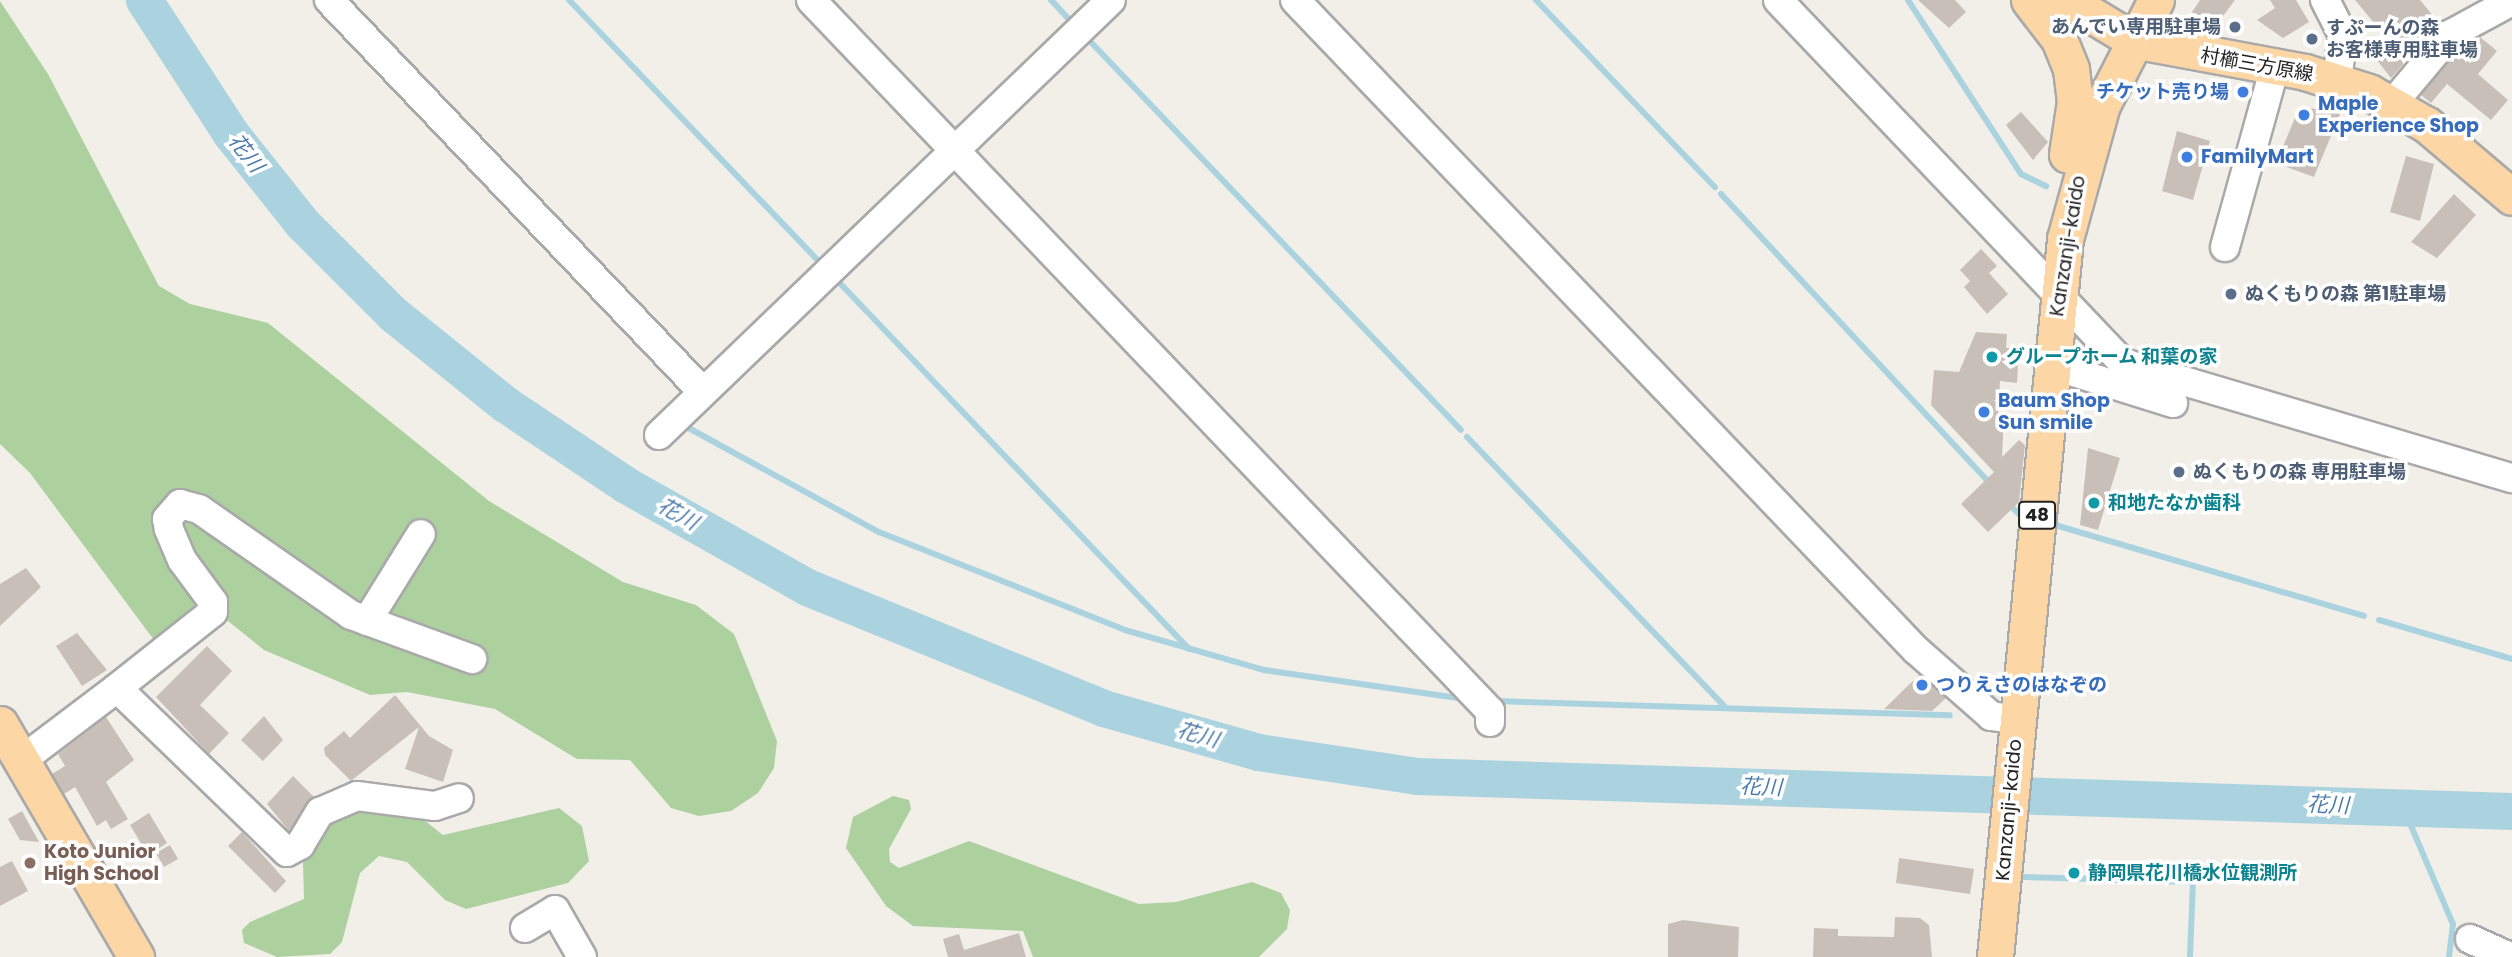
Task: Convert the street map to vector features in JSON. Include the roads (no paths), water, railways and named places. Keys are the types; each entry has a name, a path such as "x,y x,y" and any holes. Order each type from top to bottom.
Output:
{"main road":[{"name":"48","path":"2029,0 2059,39 2074,85 2074,117 2052,234 2058,292"},
{"path":"2067,0 2133,40"},
{"name":"Kanzanji-kaido","path":"1995,957 2058,292 2081,165 2133,40 2156,0"},
{"name":"村櫛三方原線","path":"2133,40 2337,80 2393,103 2512,197"},
{"path":"0,724 136,957"}],"street":[{"path":"328,0 702,391"},
{"path":"811,0 1490,711 1490,722"},
{"path":"659,435 1111,0"},
{"path":"1294,0 1916,650 1991,716 2017,730"},
{"path":"1778,0 2123,363 2512,478"},
{"path":"2325,0 2343,35 2337,80"},
{"path":"2393,103 2451,34 2512,1"},
{"path":"2225,247 2276,67"},
{"path":"2051,365 2173,403"},
{"path":"22,760 213,612 213,602 182,560 169,529 167,519 180,504 190,504 367,621 472,659"},
{"path":"367,621 421,534"},
{"path":"117,688 287,852 300,845 320,812 357,796 435,806 459,798"},
{"path":"525,928 555,910 582,957"},
{"path":"2470,939 2510,957"}],"waterway":[{"name":"花川","path":"144,0 231,134 302,223 393,314 505,404 626,485 807,587 1103,708 1258,752 1417,776 2512,811"},
{"path":"569,0 823,266"},
{"path":"1051,0 1074,25"},
{"path":"1536,0 1715,187"},
{"path":"1908,0 2021,174 2046,186"},
{"path":"1086,37 1461,430"},
{"path":"1721,194 1991,485"},
{"path":"834,277 1189,649"},
{"path":"685,426 879,532 1125,630 1264,670 1465,699"},
{"path":"1467,437 1724,706"},
{"path":"2008,503 2019,514"},
{"path":"2055,525 2364,616"},
{"path":"2379,620 2512,659"},
{"path":"1494,701 1950,715"},
{"path":"2403,807 2453,924 2449,957"},
{"path":"2024,877 2193,882 2190,957"}],"place":[{"name":"あんでい専用駐車場","path":"2235,27"},
{"name":"すぷーんの森 お客様専用駐車場","path":"2312,39"},
{"name":"チケット売り場","path":"2243,92"},
{"name":"Maple Experience Shop","path":"2304,115"},
{"name":"FamilyMart","path":"2187,157"},
{"name":"ぬくもりの森 第1駐車場","path":"2231,294"},
{"name":"グループホーム 和葉の家","path":"1992,357"},
{"name":"Baum Shop Sun smile","path":"1984,412"},
{"name":"ぬくもりの森 専用駐車場","path":"2179,472"},
{"name":"和地たなか歯科","path":"2094,503"},
{"name":"つりえさのはなぞの","path":"1922,685"},
{"name":"Koto Junior High School","path":"30,863"},
{"name":"静岡県花川橋水位観測所","path":"2074,873"}]}
